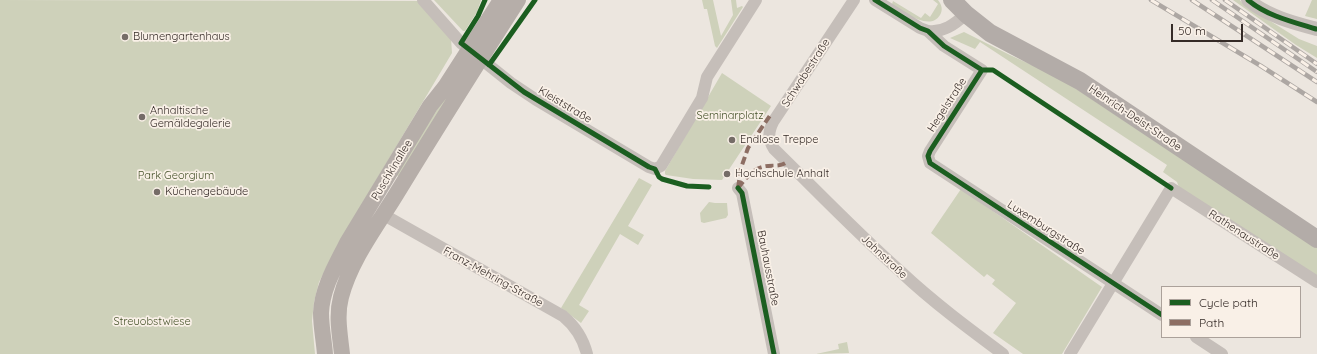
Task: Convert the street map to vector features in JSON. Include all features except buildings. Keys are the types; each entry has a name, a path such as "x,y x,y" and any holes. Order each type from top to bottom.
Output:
{"main road":[{"name":"Puschkinallee","path":"342,354 338,312 344,288 358,257 384,215 475,54 501,0"},
{"name":"Puschkinallee","path":"325,354 321,314 322,304 336,264 350,238 430,106 475,54 518,0"},
{"name":"Heinrich-Deist-Straße","path":"952,0 966,14 990,33 1080,81 1317,239"}],"street":[{"name":"Kleiststraße","path":"423,0 461,43 511,83 648,168 655,169 660,166 702,98 707,77 756,0"},
{"name":"Schwabestraße","path":"774,149 769,140 770,128 854,0"},
{"path":"875,0 920,28 934,32 945,29 959,21 966,14"},
{"path":"1248,0 1275,16 1317,29"},
{"name":"Hegelstraße","path":"928,31 944,46 982,70 930,151"},
{"name":"Jahnstraße","path":"774,149 901,273 940,306 1003,354"},
{"name":"Luxemburgstraße","path":"930,151 928,159 932,165 1161,314"},
{"name":"Bauhausstraße","path":"738,188 742,193 774,354"},
{"name":"Rathenaustraße","path":"1113,283 1171,188 1317,282"},
{"name":"Franz-Mehring-Straße","path":"384,215 563,316 576,329 582,339 587,354"},
{"path":"1070,354 1113,283"},
{"path":"1198,338 1222,354"}],"green space":[{"name":"Park Georgium","path":"0,0 421,1 451,38 452,53 341,239 319,282 314,302 312,321 315,354 0,354"},
{"path":"434,0 481,0 477,12 465,31 463,31"},
{"path":"702,0 713,0 721,36 733,15 731,0 736,0 737,8 743,7 717,48 715,46 707,9 704,9"},
{"path":"933,0 938,0 942,11 935,20 930,21 923,21 909,15 892,4 893,1 921,18 925,13 930,17 938,4"},
{"path":"1233,0 1240,0 1243,4 1299,39 1317,46 1317,58 1296,45"},
{"path":"1312,0 1317,0 1317,19 1305,16"},
{"path":"964,32 1060,78 1317,248 1317,278 1181,193 1177,182 1163,172 1167,165 980,42 975,49 950,38"},
{"path":"460,72 465,75 401,178 395,174"},
{"name":"Seminarplatz","path":"722,73 771,106 722,180 693,179 666,175 665,171"},
{"path":"639,178 652,185 628,226 644,235 638,245 620,234 579,305 589,311 581,323 561,308"},
{"path":"961,189 1102,287 1062,354 1023,354 993,333 1016,303 992,284 995,280 987,274 984,277 931,233"},
{"path":"709,202 727,203 728,215 726,218 704,223 701,222 700,213"},
{"path":"847,342 849,353 816,354 839,349 838,344"}],"railway":[{"path":"1151,0 1261,66 1317,102"},
{"path":"1192,0 1317,82"},
{"path":"1212,0 1317,72"},
{"path":"1225,0 1317,64"}],"marked path":[{"path":"738,188 741,168 748,148 771,114"},
{"path":"738,188 748,176 758,168 781,165 787,162"}],"cycle path":[{"path":"485,0 478,16 461,43 524,92 649,167 655,169 659,177 662,179 687,186 709,187"},
{"path":"489,65 535,0"},
{"path":"875,0 920,28 928,31 944,46 982,70"},
{"path":"1248,0 1255,6 1272,14 1316,29"},
{"path":"982,70 930,151 928,156 930,163 1161,314"},
{"path":"982,70 993,70 1171,188"},
{"path":"738,188 742,193 774,354"}],"place":[{"name":"Blumengartenhaus","path":"125,37"},
{"name":"Anhaltische Gemäldegalerie","path":"142,117"},
{"name":"Endlose Treppe","path":"732,140"},
{"name":"Hochschule Anhalt","path":"727,174"},
{"name":"Küchengebäude","path":"157,192"}],"park label":[{"name":"Streuobstwiese","path":"152,322"}]}
